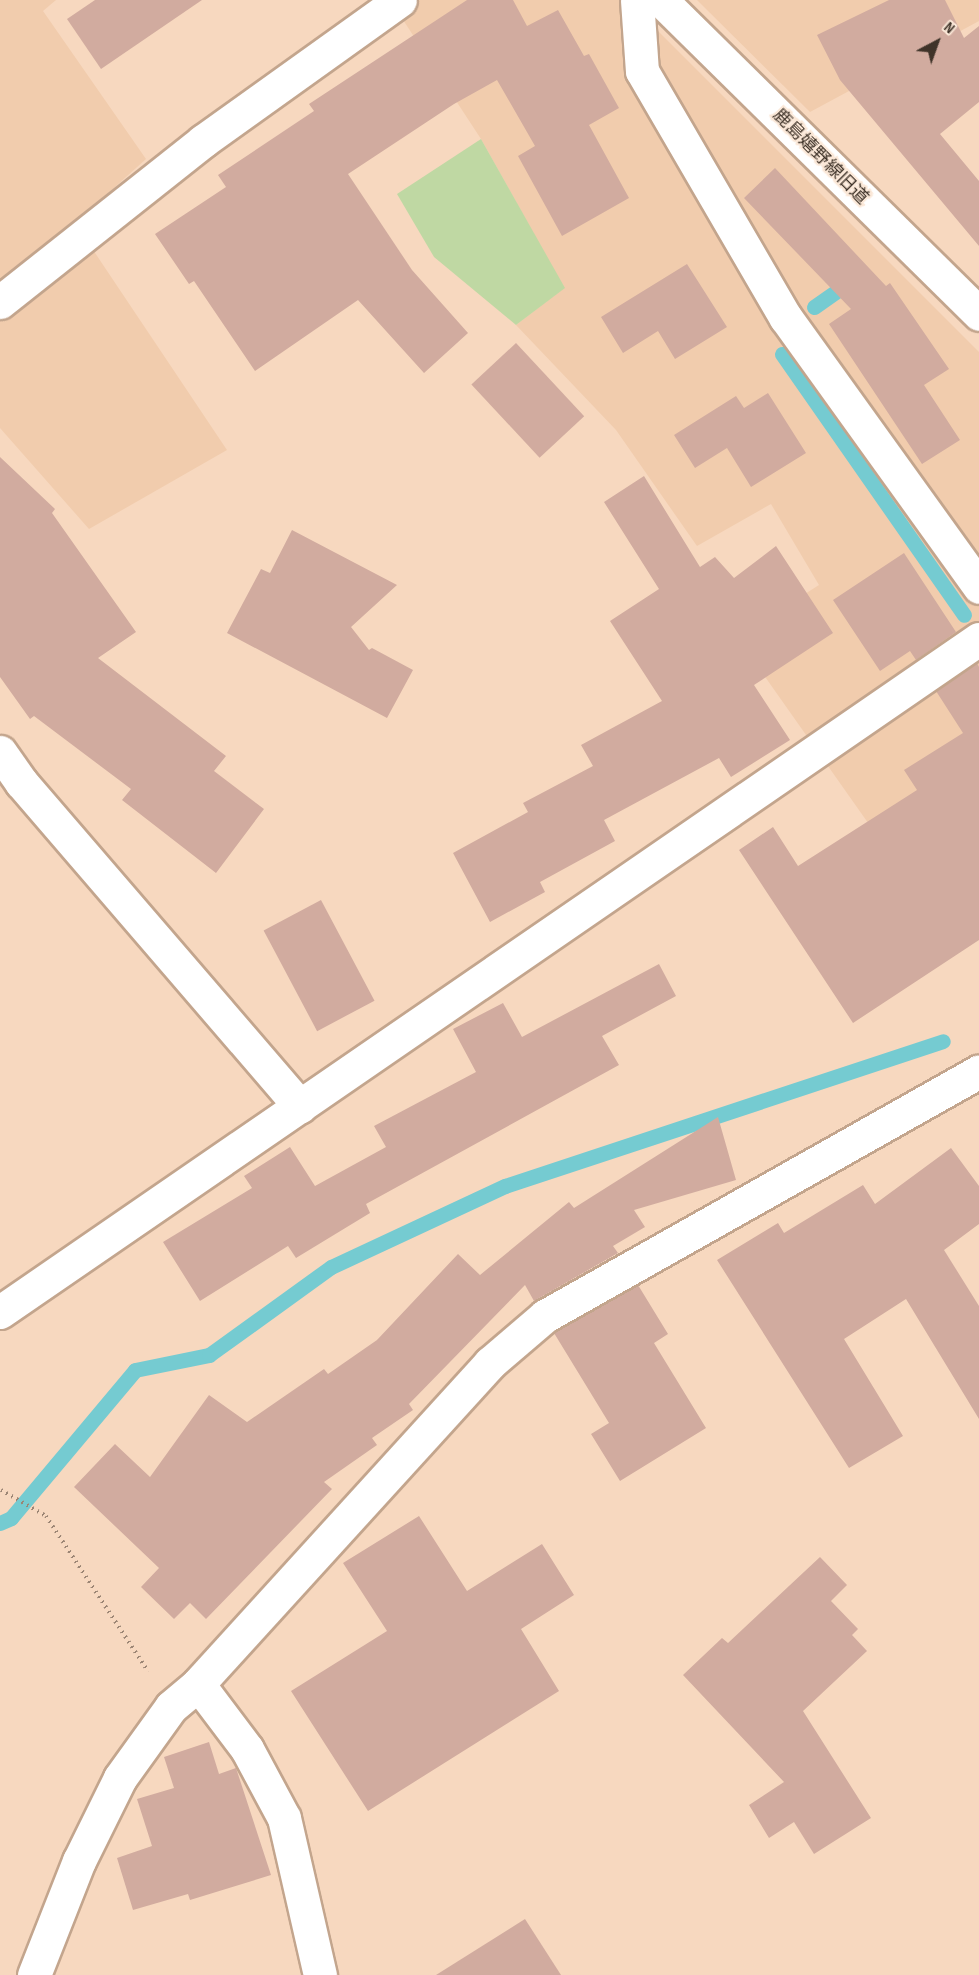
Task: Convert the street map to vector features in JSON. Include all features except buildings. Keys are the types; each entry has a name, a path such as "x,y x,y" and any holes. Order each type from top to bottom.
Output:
{"street":[{"path":"0,302 203,141 400,0"},
{"path":"637,0 642,71 786,318 979,587"},
{"name":"鹿島嬉野線旧道","path":"661,0 979,314"},
{"path":"0,1312 979,639"},
{"path":"0,752 21,783 300,1106"},
{"path":"34,1975 79,1861 120,1778 171,1707 198,1684 490,1363 545,1316 974,1084"},
{"path":"198,1684 247,1749 284,1818 320,1975"}],"path":[{"path":"1,1490 46,1516 171,1707"}],"shaded area":[{"path":"0,0 56,0 43,11 146,159 75,223 227,450 89,529 0,428"},
{"path":"390,0 627,0 979,352 979,837 909,881 737,637 819,585 771,504 697,546 616,430 516,325 564,288 481,139"},
{"path":"697,0 979,0 979,21 810,112"}],"green space":[{"path":"481,139 565,288 516,325 434,257 397,194"}],"waterway":[{"path":"814,307 851,281"},
{"path":"782,354 964,615"},
{"path":"0,1523 11,1518 135,1370 209,1355 331,1267 505,1186 943,1041"}]}
